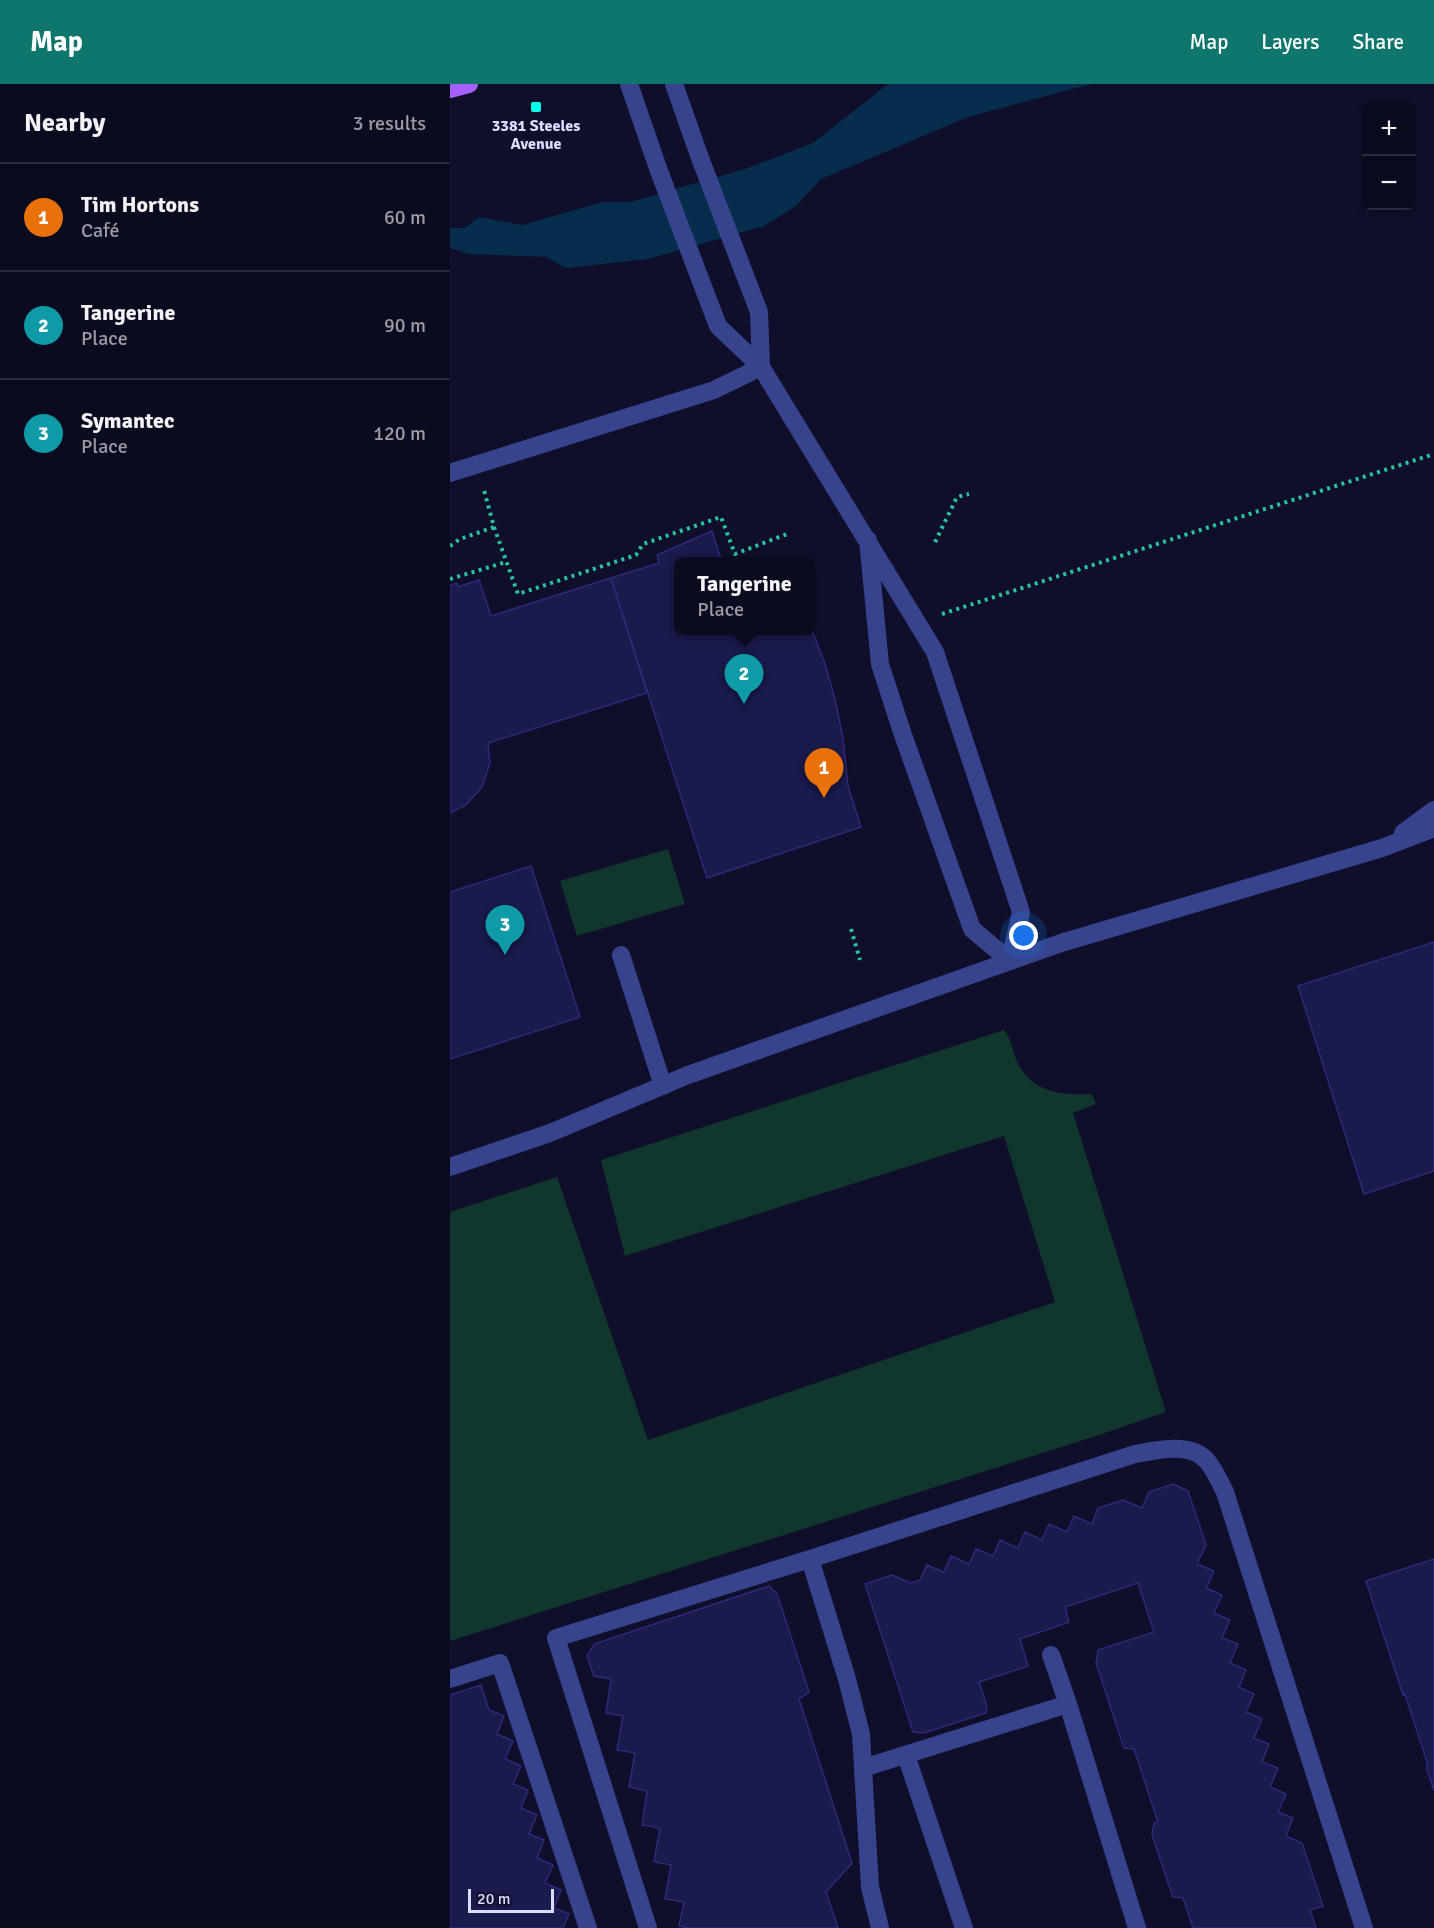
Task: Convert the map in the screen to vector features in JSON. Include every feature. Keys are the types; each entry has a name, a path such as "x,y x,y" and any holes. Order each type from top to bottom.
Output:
{"main road":[{"path":"450,89 469,84"}],"street":[{"path":"629,84 659,171 718,326 761,367 936,652 1021,912 1010,961"},
{"path":"674,84 759,312 761,367"},
{"path":"450,473 714,390 761,367"},
{"path":"868,540 880,664 902,732 972,929 1010,961"},
{"path":"1382,848 1434,810"},
{"path":"450,1167 550,1133 699,1071 1061,943 1382,848 1434,828"},
{"path":"621,955 663,1086"},
{"path":"648,1928 556,1638 1135,1454 1160,1449 1190,1450 1207,1460 1225,1492 1364,1928"},
{"path":"810,1558 847,1679 861,1734 870,1887 880,1928"},
{"path":"1051,1655 1137,1928"},
{"path":"450,1678 500,1663 588,1928"},
{"path":"863,1768 1068,1704"},
{"path":"906,1755 964,1928"}],"path":[{"path":"942,614 1434,454"},
{"path":"484,490 494,527 518,594 636,555 643,544 721,517 735,554 787,534"},
{"path":"935,542 957,497 969,494"},
{"path":"450,546 460,539 494,527"},
{"path":"450,579 506,562"},
{"path":"851,929 860,960"}],"green space":[{"path":"668,849 685,904 577,936 560,881"},
{"path":"1004,1030 1019,1065 1033,1082 1060,1093 1092,1094 1096,1104 1073,1113 1166,1412 450,1641 450,1212 557,1177 648,1440 1055,1302 1004,1136 625,1256 601,1160"}],"water":[{"path":"888,84 1091,84 968,117 821,179 796,206 764,226 648,259 566,268 547,257 469,254 450,248 450,228 465,228 479,217 523,225 602,202 630,202 745,169 813,143"}],"building":[{"path":"712,531 720,557 674,557 674,635 814,635 835,699 843,738 848,786 861,827 707,878 611,578 659,563 657,555"},
{"path":"611,578 647,693 488,743 490,763 482,787 466,805 450,813 450,585 457,583 458,587 479,580 491,616"},
{"path":"531,866 580,1017 450,1059 450,892"},
{"path":"1434,942 1434,1171 1364,1194 1298,986"},
{"path":"1173,1484 1188,1491 1206,1545 1197,1564 1214,1571 1206,1588 1222,1595 1214,1613 1230,1620 1222,1638 1238,1644 1230,1663 1246,1670 1239,1687 1254,1694 1246,1712 1262,1719 1254,1738 1269,1744 1262,1762 1278,1768 1270,1787 1286,1794 1278,1812 1293,1818 1286,1836 1302,1843 1323,1906 1310,1910 1316,1928 1193,1928 1183,1898 1173,1897 1152,1835 1154,1823 1158,1822 1134,1749 1124,1748 1096,1663 1098,1650 1154,1632 1138,1583 1065,1607 1069,1622 1020,1639 1028,1666 979,1682 987,1706 986,1713 924,1733 913,1732 865,1584 892,1575 911,1583 920,1580 927,1565 944,1572 951,1556 969,1564 976,1549 993,1556 1000,1540 1018,1548 1025,1532 1042,1540 1049,1524 1067,1532 1074,1516 1092,1524 1098,1508 1123,1500 1142,1508 1149,1492"},
{"path":"1434,1559 1434,1791 1426,1766 1428,1765 1366,1581"},
{"path":"769,1586 777,1594 809,1692 799,1699 852,1863 826,1892 838,1928 689,1928 679,1926 684,1902 665,1899 671,1865 654,1862 660,1828 642,1825 647,1791 629,1787 635,1753 617,1750 623,1716 606,1713 611,1679 594,1676 587,1656 594,1644"},
{"path":"481,1685 489,1710 504,1716 497,1734 513,1741 505,1759 521,1766 513,1784 528,1790 521,1808 537,1815 529,1834 544,1840 537,1858 553,1865 545,1883 561,1890 554,1908 569,1914 563,1928 450,1928 450,1695"}],"place":[{"name":"3381 Steeles Avenue","path":"536,107"},
{"name":"Tangerine","path":"744,704"},
{"name":"Tim Hortons","path":"824,798"},
{"name":"Symantec","path":"505,955"}]}
